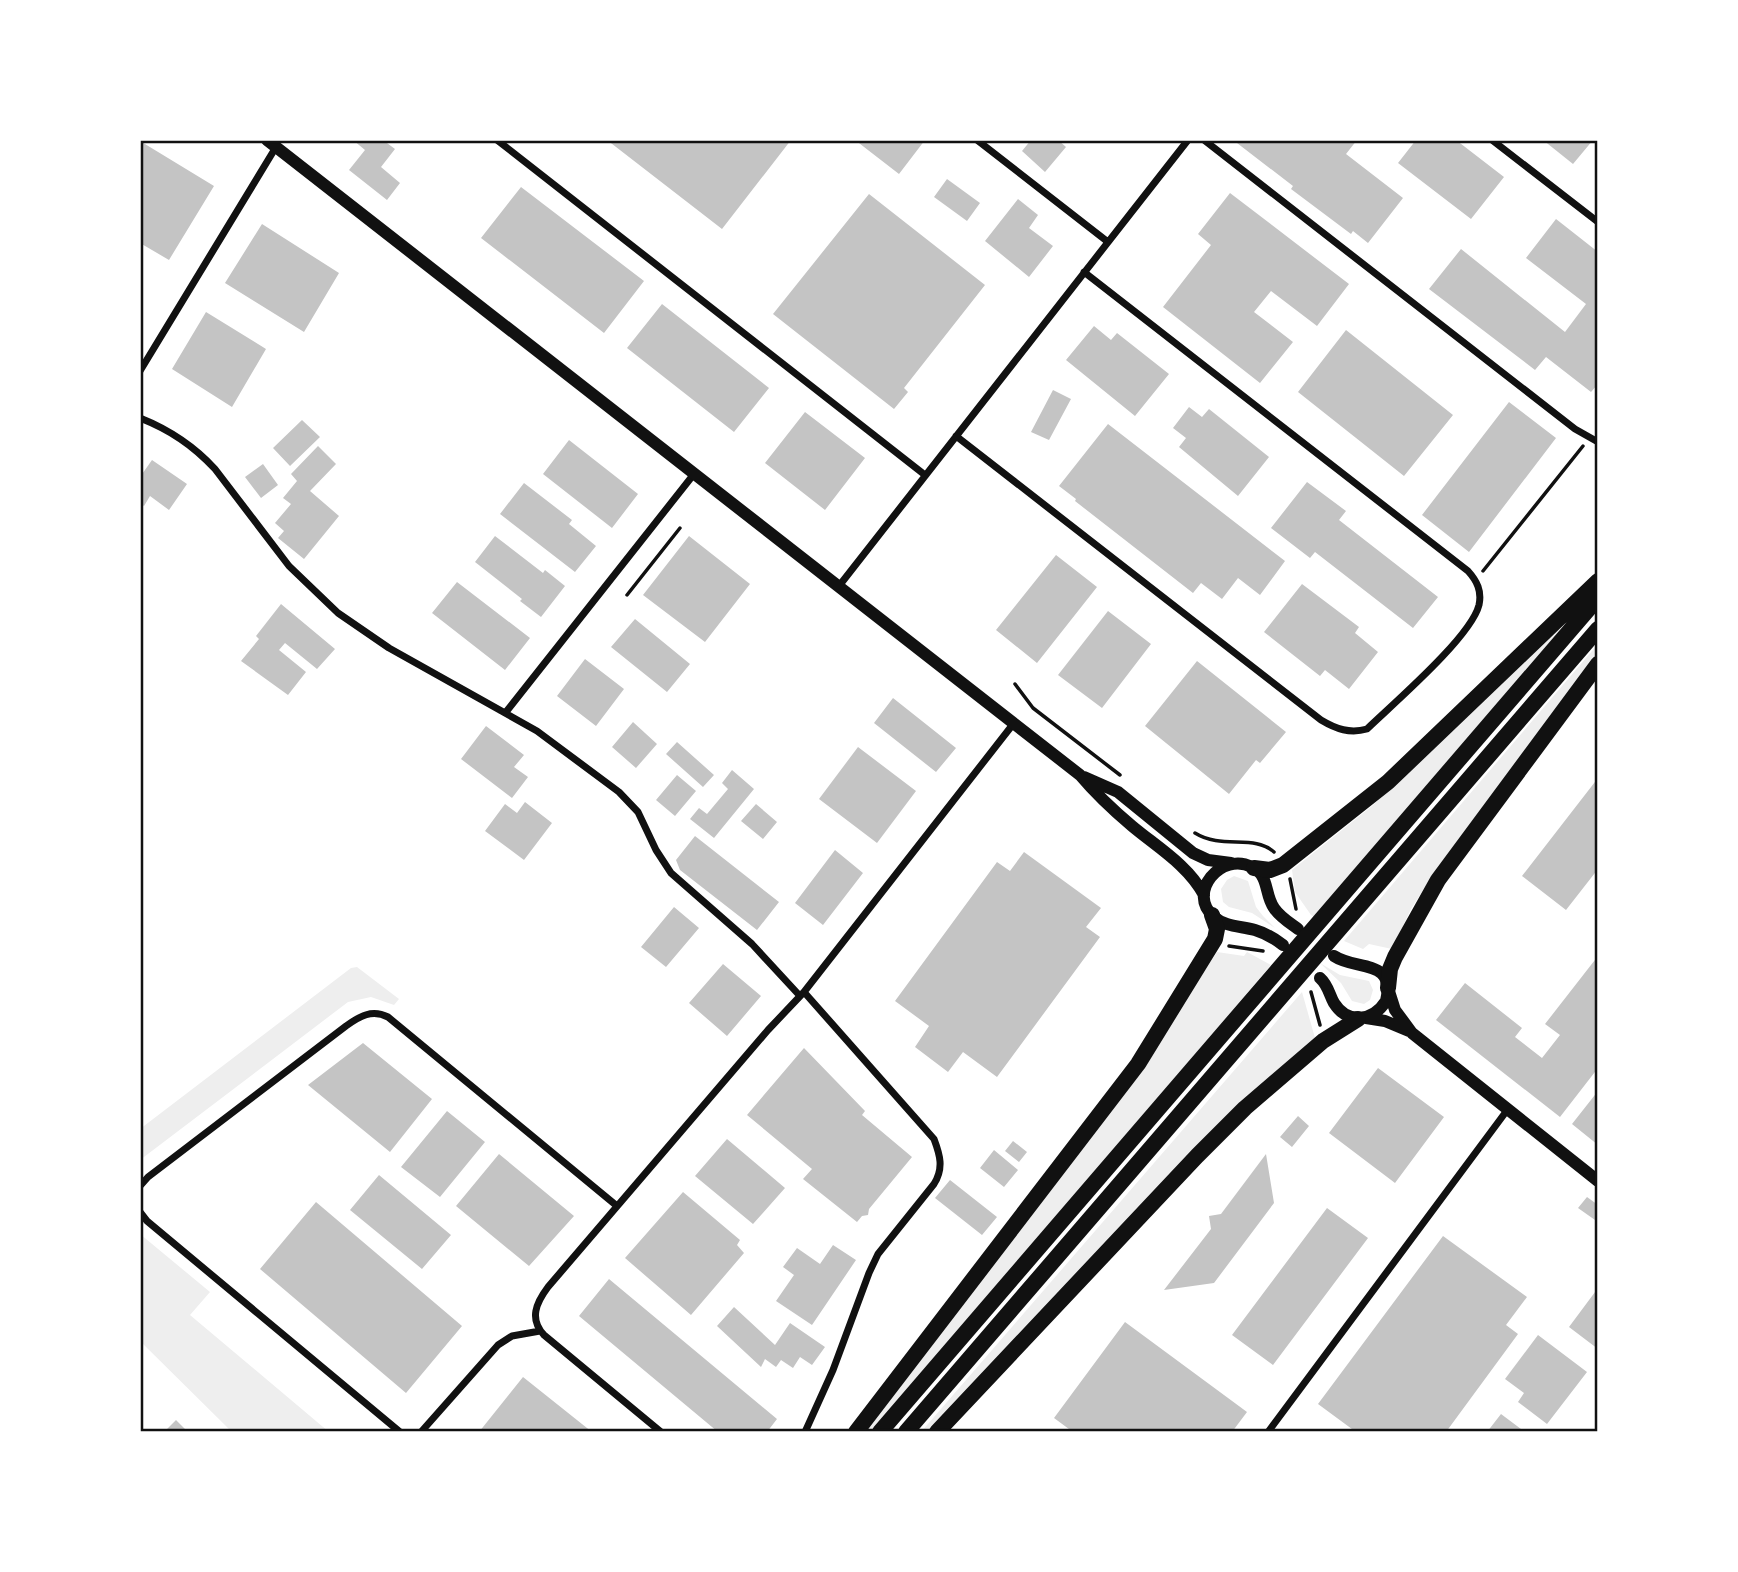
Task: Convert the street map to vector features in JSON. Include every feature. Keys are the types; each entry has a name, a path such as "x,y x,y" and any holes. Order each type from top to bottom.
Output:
{"main road":[{"path":"1254,868 1270,870 1283,865 1388,782 1598,581"},
{"path":"880,1432 1279,972 1598,598"},
{"path":"906,1432 1598,629"},
{"path":"1388,988 1390,969 1395,957 1438,880 1598,664"},
{"path":"856,1432 1130,1074 1212,944 1217,934 1212,915"},
{"path":"937,1432 1245,1108 1323,1041 1362,1018"}],"street":[{"path":"496,140 925,475"},
{"path":"977,140 1108,242"},
{"path":"839,586 1188,140"},
{"path":"1204,140 1588,439 1598,442"},
{"path":"1492,140 1598,222"},
{"path":"140,371 272,144 1080,775 1108,806 1184,869 1204,894"},
{"path":"956,436 1321,720 1341,730 1352,732 1367,729 1468,628 1479,604 1480,591 1476,580 1457,562 1084,272"},
{"path":"140,418 175,434 202,455 289,566 338,613 389,648 537,731 620,792 638,812 656,850 671,873 752,943 934,1139 941,1161 938,1177 874,1262 806,1432"},
{"path":"506,712 694,474"},
{"path":"661,1432 540,1331 535,1314 541,1296 768,1030 802,994 1014,723"},
{"path":"1080,775 1118,792 1193,853 1208,860 1242,863 1254,868 1266,881 1272,906 1299,923"},
{"path":"1233,863 1225,864 1212,875 1204,894 1204,901 1212,915 1224,923 1265,933 1283,945"},
{"path":"1334,957 1377,970 1383,976 1395,1010 1412,1033"},
{"path":"1320,978 1339,1008 1362,1018 1385,1021 1412,1033 1598,1181"},
{"path":"1362,1018 1382,1007 1388,988"},
{"path":"140,1186 216,1123 355,1020 369,1013 376,1013 388,1017 617,1206"},
{"path":"1268,1432 1508,1109"},
{"path":"140,1212 147,1221 400,1432"},
{"path":"421,1432 498,1345 512,1336 540,1331"}],"path":[{"path":"1476,580 1564,473 1588,439"},
{"path":"627,595 680,528"},
{"path":"1015,684 1033,708 1125,779"},
{"path":"1192,831 1214,842 1261,844 1271,849 1290,875 1299,923"},
{"path":"1212,944 1264,951"},
{"path":"1311,989 1323,1041"}],"shaded area":[{"path":"1565,624 1314,917 1311,915 1295,892 1292,870 1372,806"},
{"path":"1598,644 1598,654 1437,868 1411,909 1392,949 1369,944 1363,949 1344,941"},
{"path":"1234,876 1248,881 1256,907 1275,928 1252,913 1229,907 1223,902 1221,889 1227,880"},
{"path":"1217,952 1244,956 1247,952 1271,965 872,1432 865,1432 1151,1053"},
{"path":"1320,963 1340,975 1369,981 1373,990 1370,1000 1364,1004 1352,1001 1341,983"},
{"path":"357,967 399,999 394,1005 371,997 348,1002 140,1160 140,1129 351,968"},
{"path":"1302,992 1315,1038 1176,1169 929,1432 921,1432"},
{"path":"140,1234 210,1292 190,1315 329,1432 232,1432 140,1341"}],"building":[{"path":"353,140 383,140 395,149 381,167 400,183 387,200 349,170 365,150"},
{"path":"607,140 791,140 722,229"},
{"path":"855,140 925,140 899,174"},
{"path":"1031,140 1058,140 1066,147 1045,172 1022,151"},
{"path":"1239,140 1357,140 1346,154 1403,198 1368,243 1353,231 1351,234 1291,189 1293,186 1237,143"},
{"path":"1416,140 1456,140 1504,177 1471,219 1398,163"},
{"path":"1543,140 1593,140 1573,164"},
{"path":"140,141 214,186 169,260 140,243"},
{"path":"947,179 980,203 967,221 934,197"},
{"path":"521,187 644,281 604,333 481,238"},
{"path":"1230,193 1349,284 1317,326 1271,291 1254,312 1293,342 1260,383 1163,307 1211,245 1198,234"},
{"path":"869,194 985,285 904,388 908,392 894,409 773,314"},
{"path":"1018,199 1038,215 1029,228 1053,246 1029,277 985,241"},
{"path":"1556,219 1598,252 1598,384 1591,392 1546,357 1535,370 1429,289 1461,249 1565,332 1586,304 1526,258"},
{"path":"262,224 339,273 304,332 225,283"},
{"path":"662,304 769,388 734,432 627,348"},
{"path":"206,312 266,349 232,407 172,369"},
{"path":"1094,326 1111,340 1117,333 1169,374 1135,416 1066,360"},
{"path":"1346,330 1453,415 1404,476 1298,392"},
{"path":"1053,390 1071,399 1049,440 1031,432"},
{"path":"1509,402 1556,438 1469,552 1422,515"},
{"path":"1189,407 1202,417 1209,409 1269,457 1238,496 1179,447 1186,438 1173,428"},
{"path":"805,412 865,458 825,510 765,463"},
{"path":"302,420 320,437 290,466 273,448"},
{"path":"1108,424 1285,561 1260,595 1238,578 1222,599 1201,583 1193,593 1059,486"},
{"path":"569,440 638,494 612,528 543,474"},
{"path":"318,446 336,464 310,491 339,516 304,559 278,538 284,531 275,523 291,504 283,498 297,481 291,474"},
{"path":"152,460 187,484 169,510 150,496 144,506 140,503 140,477"},
{"path":"263,464 278,485 261,498 245,477"},
{"path":"1307,482 1346,511 1339,520 1438,597 1413,628 1315,552 1310,558 1271,528"},
{"path":"524,483 572,520 569,524 596,546 575,572 500,514"},
{"path":"495,536 543,573 545,570 565,586 541,617 475,562"},
{"path":"689,536 750,584 705,642 643,595"},
{"path":"1056,555 1097,587 1037,663 996,630"},
{"path":"457,582 530,638 505,670 432,613"},
{"path":"1302,584 1359,627 1355,633 1378,652 1349,689 1325,670 1320,676 1264,632"},
{"path":"281,604 335,649 317,669 285,643 279,650 306,672 288,695 241,661"},
{"path":"1108,611 1151,644 1102,708 1058,675"},
{"path":"635,619 690,664 667,692 611,647"},
{"path":"585,659 624,689 596,726 557,696"},
{"path":"1197,661 1286,732 1260,763 1256,760 1229,794 1145,726"},
{"path":"893,698 956,748 936,772 874,723"},
{"path":"633,722 657,744 636,768 612,747"},
{"path":"486,726 524,755 514,767 528,777 512,798 461,759"},
{"path":"677,742 714,775 703,787 666,754"},
{"path":"858,747 916,791 877,843 819,799"},
{"path":"732,770 754,789 714,838 690,819 699,808 707,814 728,789 722,783"},
{"path":"677,775 696,791 675,816 656,800"},
{"path":"1598,778 1598,869 1566,910 1522,876"},
{"path":"525,802 552,823 524,860 485,831 505,804 517,813"},
{"path":"756,804 777,822 763,839 741,821"},
{"path":"695,836 779,902 757,930 680,870 676,860"},
{"path":"835,850 863,873 823,925 795,903"},
{"path":"1024,852 1101,908 1086,927 1100,937 997,1077 963,1052 948,1072 915,1047 929,1026 895,1001 997,862 1010,871"},
{"path":"674,907 699,928 666,967 641,947"},
{"path":"1598,956 1598,1068 1560,1117 1436,1020 1465,983 1522,1028 1515,1037 1542,1058 1560,1035 1545,1024"},
{"path":"723,964 761,996 727,1036 689,1003"},
{"path":"363,1043 432,1099 390,1152 308,1085"},
{"path":"804,1048 865,1111 862,1115 912,1157 869,1209 868,1215 862,1216 857,1222 803,1179 812,1169 747,1115"},
{"path":"1378,1068 1444,1117 1395,1183 1329,1133"},
{"path":"1598,1091 1598,1145 1572,1124"},
{"path":"447,1111 485,1142 440,1197 401,1167"},
{"path":"1298,1116 1309,1126 1292,1147 1280,1137"},
{"path":"727,1139 785,1188 753,1224 695,1176"},
{"path":"1013,1141 1027,1152 1019,1162 1005,1151"},
{"path":"994,1150 1018,1170 1004,1187 980,1168"},
{"path":"499,1154 574,1216 529,1266 456,1206"},
{"path":"1266,1154 1274,1203 1214,1283 1164,1290 1211,1229 1209,1216 1221,1214"},
{"path":"379,1175 451,1235 422,1269 350,1210"},
{"path":"950,1180 997,1217 982,1235 935,1198"},
{"path":"683,1192 740,1240 737,1245 744,1253 691,1315 625,1258"},
{"path":"1587,1197 1598,1205 1598,1216 1595,1220 1578,1208"},
{"path":"316,1202 462,1326 406,1393 260,1269"},
{"path":"1327,1208 1368,1238 1273,1365 1232,1335"},
{"path":"1443,1236 1527,1297 1506,1325 1518,1334 1446,1432 1356,1432 1318,1404"},
{"path":"833,1245 856,1260 812,1325 776,1301 794,1275 783,1267 797,1248 820,1264"},
{"path":"609,1279 777,1419 767,1432 718,1432 579,1316"},
{"path":"1598,1288 1598,1349 1569,1327"},
{"path":"734,1307 775,1345 790,1323 825,1347 812,1365 800,1357 793,1368 781,1360 776,1367 765,1359 761,1367 717,1326"},
{"path":"1125,1322 1247,1412 1232,1432 1073,1432 1054,1418"},
{"path":"1538,1335 1587,1372 1547,1424 1518,1402 1524,1393 1505,1379"},
{"path":"523,1377 592,1432 479,1432"},
{"path":"1501,1414 1525,1432 1487,1432"},
{"path":"176,1420 188,1432 164,1432"}]}
